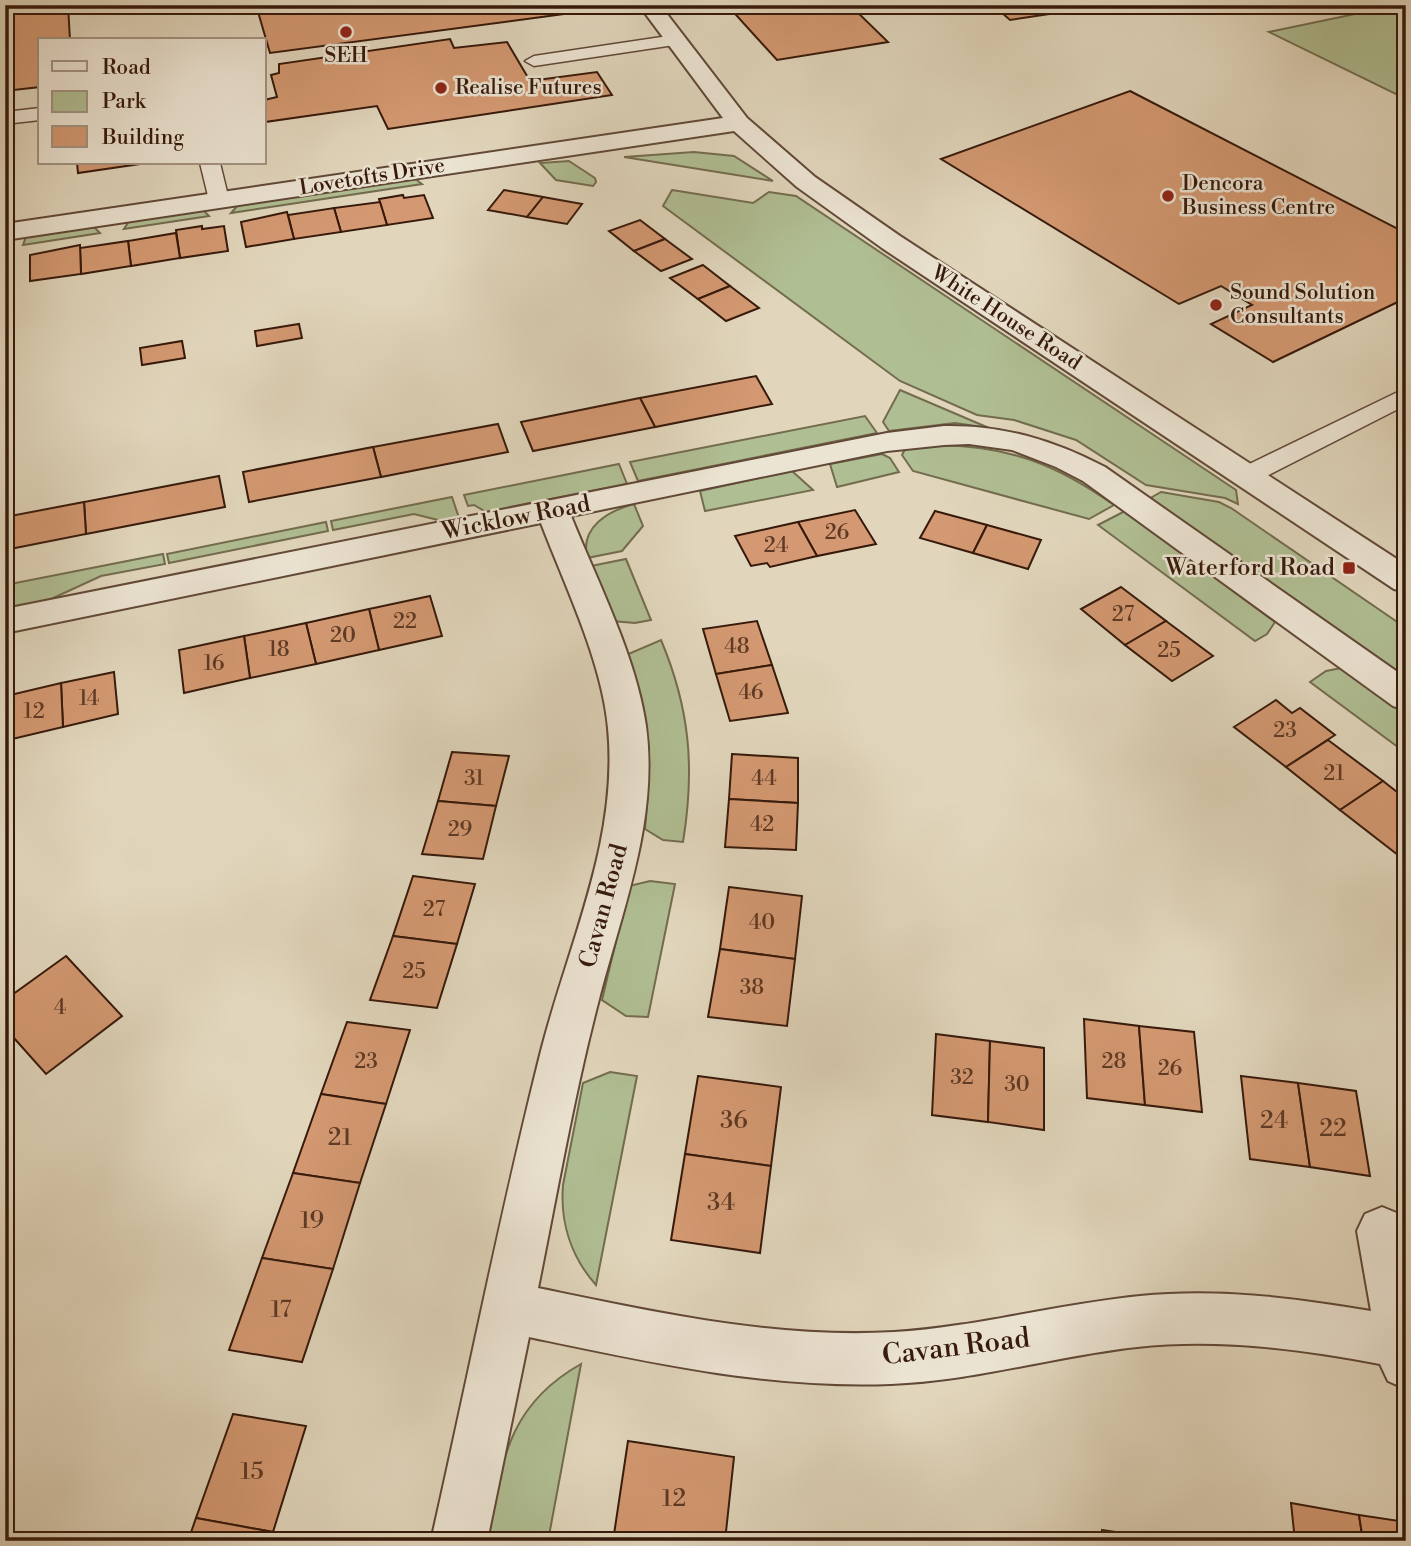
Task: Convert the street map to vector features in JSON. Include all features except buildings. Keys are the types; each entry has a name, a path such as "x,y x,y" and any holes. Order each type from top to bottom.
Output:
{"street":[{"name":"White House Road","path":"649,5 739,123 788,168 845,212 1406,581"},
{"name":"Lovetofts Drive","path":"5,232 739,123"},
{"name":"Wicklow Road","path":"5,621 918,437 986,434 1050,451 1094,474 1406,696"},
{"name":"Cavan Road","path":"459,1541 511,1308 564,1049 616,869 627,817 630,782 628,722 617,676 553,511"},
{"name":"Cavan Road","path":"511,1308 694,1345 795,1358 894,1358 1004,1344 1085,1329 1174,1319 1329,1329 1404,1353 1382,1231"}],"lane":[{"path":"534,61 675,40"},
{"path":"5,118 38,114"},
{"path":"210,164 219,200"},
{"path":"1247,476 1406,395"}],"green space":[{"path":"1406,5 1406,99 1269,32"},
{"path":"694,152 734,156 773,181 624,157"},
{"path":"569,161 595,178 593,186 556,180 540,163"},
{"path":"414,178 422,184 231,213 238,205"},
{"path":"672,190 753,203 769,192 796,196 1236,490 1238,504 1225,498 1146,485 1076,440 1014,420 977,415 900,381 663,206"},
{"path":"203,210 209,216 124,229 129,221"},
{"path":"94,227 100,233 23,245 26,237"},
{"path":"900,390 989,428 955,423 889,431 883,422"},
{"path":"865,416 877,433 638,481 630,462"},
{"path":"938,445 987,449 1031,460 1072,478 1114,505 1089,519 913,471 902,455 905,449"},
{"path":"882,454 890,458 899,472 837,487 830,464"},
{"path":"619,464 627,484 486,512 474,505 468,506 464,495"},
{"path":"792,471 813,490 705,511 700,491"},
{"path":"1161,492 1219,502 1231,508 1406,628 1406,668 1402,666 1392,672 1147,500"},
{"path":"452,497 459,518 442,521 414,514 333,530 331,521"},
{"path":"634,504 643,526 622,551 587,558 588,537 598,522 615,511"},
{"path":"1125,511 1275,622 1267,634 1255,641 1098,525"},
{"path":"326,522 328,531 169,563 167,554"},
{"path":"163,554 165,564 101,576 49,600 5,609 5,585"},
{"path":"626,559 651,620 635,623 612,621 591,566"},
{"path":"661,640 678,690 687,739 689,789 683,842 663,840 645,829 647,741 640,699 626,655"},
{"path":"1341,668 1406,715 1406,753 1310,682 1326,671"},
{"path":"650,881 675,884 648,1017 626,1016 602,1000 629,886"},
{"path":"610,1072 637,1076 596,1285 580,1263 569,1238 563,1212 563,1185 583,1083"},
{"path":"581,1364 548,1541 486,1541 503,1462 522,1418 556,1381"}],"place":[{"name":"SEH","path":"346,32"},
{"name":"Realise Futures","path":"441,88"},
{"name":"Dencora Business Centre","path":"1168,196"},
{"name":"Sound Solution Consultants","path":"1216,305"},
{"name":"Waterford Road","path":"1349,568"}]}
